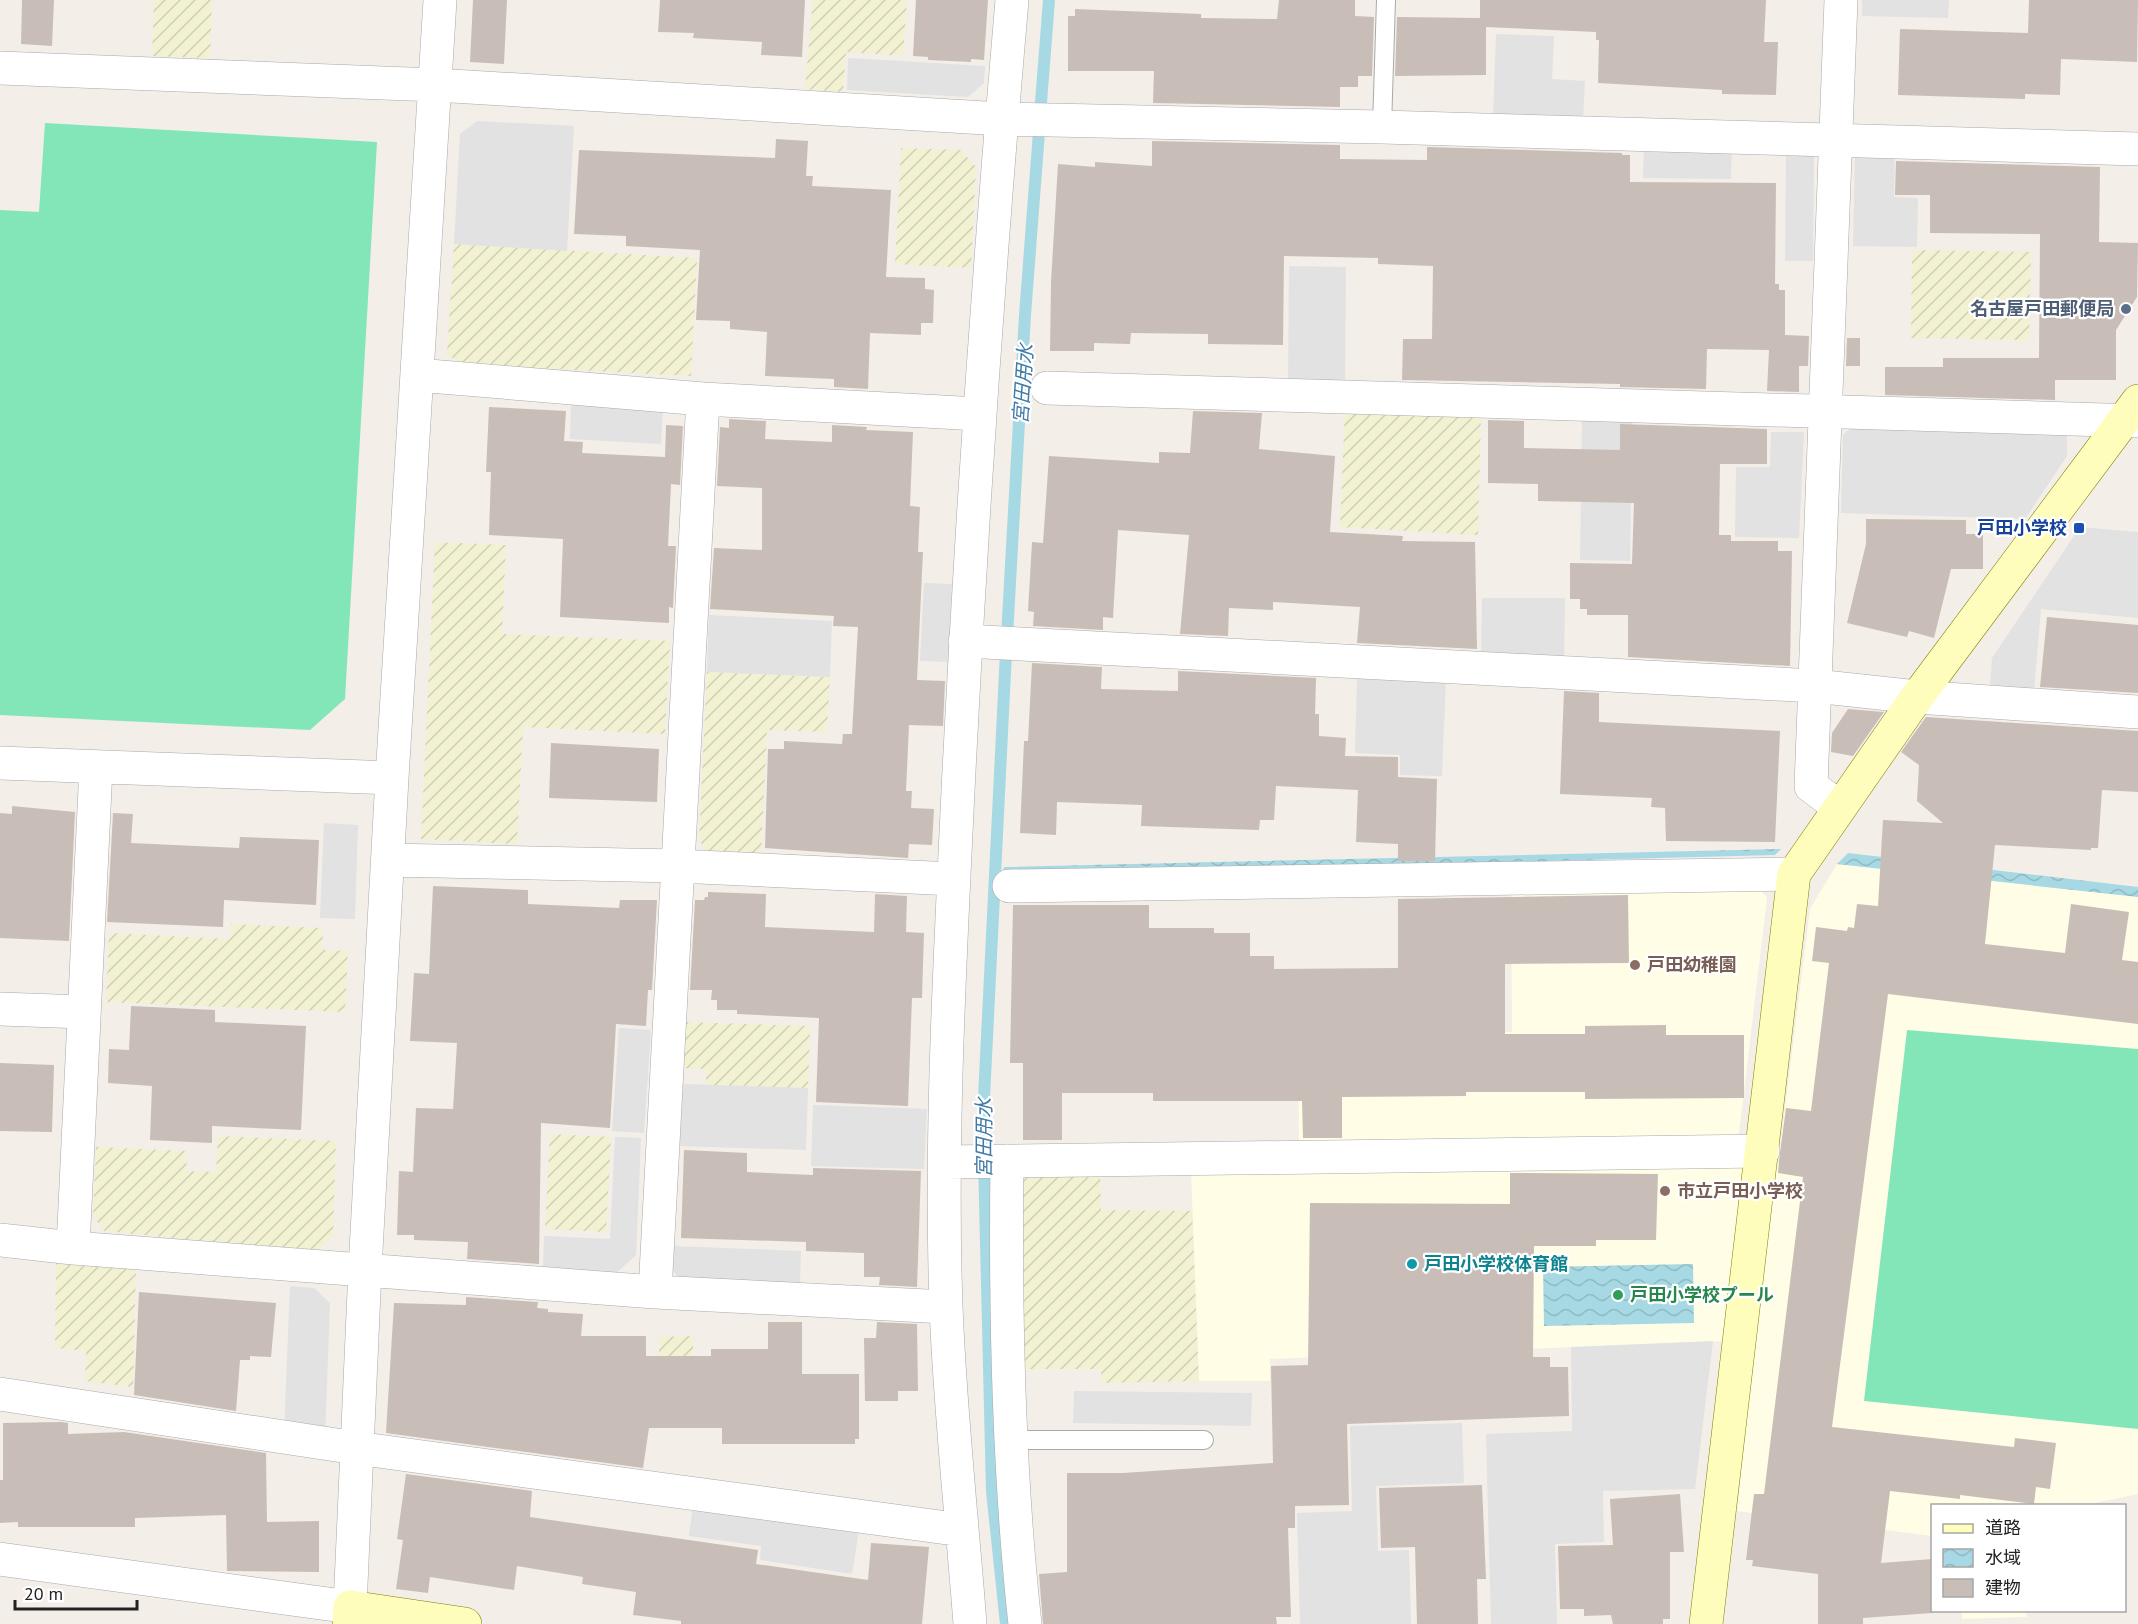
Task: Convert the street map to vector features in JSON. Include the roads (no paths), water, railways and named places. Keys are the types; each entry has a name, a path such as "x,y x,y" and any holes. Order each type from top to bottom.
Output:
{"street":[{"path":"349,1616 364,1269 440,0"},
{"path":"1012,0 979,414 954,879 982,1161 1005,1302 1014,1528 1025,1624"},
{"path":"1839,807 1811,786 1841,0"},
{"path":"0,68 435,85 1002,120 1382,127 2138,149"},
{"path":"417,375 703,399 979,414"},
{"path":"1047,388 1826,413 2133,414"},
{"path":"655,1292 703,399"},
{"path":"1706,1624 1794,874 1917,697 2133,414"},
{"path":"965,641 1815,686 1917,697 2138,712"},
{"path":"0,763 392,778"},
{"path":"73,1248 96,767"},
{"path":"388,860 677,866 954,879"},
{"path":"1009,886 1794,874"},
{"path":"0,1009 84,1012"},
{"path":"982,1161 1762,1151"},
{"path":"969,1624 946,1307 982,1161"},
{"path":"0,1240 73,1248 655,1292 946,1307"},
{"path":"0,1394 356,1448 962,1530"},
{"path":"0,1559 349,1616 465,1624"}],"lane":[{"path":"1382,127 1386,0"},
{"path":"1010,1440 1204,1440"}],"water":[{"path":"1781,849 1775,855 1002,875 1004,867"},
{"path":"1848,853 2138,887 2138,897 1837,864"},
{"name":"戸田小学校プール","path":"1693,1264 1694,1323 1544,1326 1543,1267"}],"waterway":[{"name":"宮田用水","path":"1040,115 1049,0"},
{"name":"宮田用水","path":"1007,636 1025,315 1039,132"},
{"name":"宮田用水","path":"1006,652 983,1118 992,1491 1006,1624"}],"place":[{"name":"名古屋戸田郵便局","path":"2126,309"},
{"name":"戸田小学校","path":"2079,528"},
{"name":"戸田幼稚園","path":"1635,965"},
{"name":"市立戸田小学校","path":"1665,1191"},
{"name":"戸田小学校体育館","path":"1412,1264"},
{"name":"戸田小学校プール","path":"1618,1295"}]}
